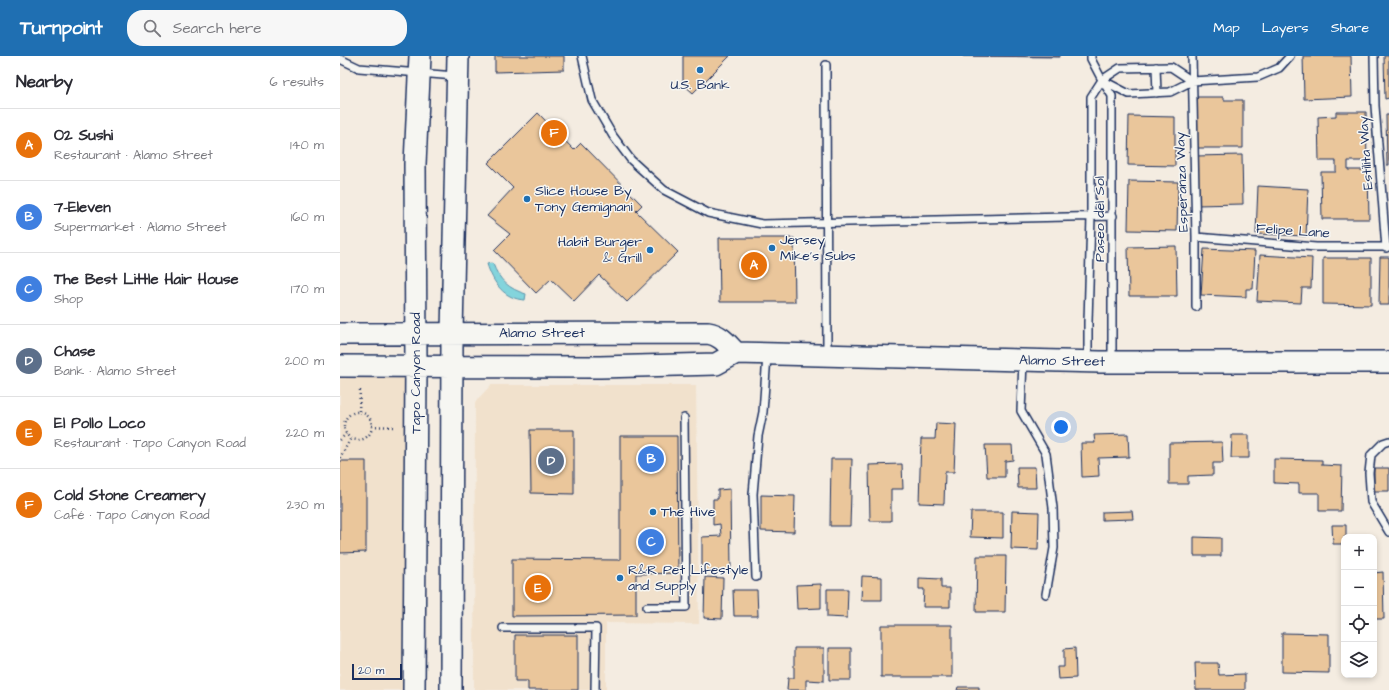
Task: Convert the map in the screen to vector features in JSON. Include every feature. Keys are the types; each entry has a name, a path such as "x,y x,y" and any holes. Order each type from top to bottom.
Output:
{"main road":[{"name":"Tapo Canyon Road","path":"414,690 416,366 415,164 420,65"},
{"path":"451,690 452,333 458,66"},
{"name":"Alamo Street","path":"340,334 708,333 715,334 722,338 736,353 1112,362 1389,362"},
{"path":"340,366 600,367 716,364 736,353"}],"lane":[{"path":"340,58 347,56"},
{"path":"582,56 592,100 613,136 631,160 664,190 708,213 735,220 762,224 1113,216"},
{"path":"1091,56 1091,59 1102,80 1129,94 1170,92 1192,81 1258,77 1279,68 1290,56"},
{"name":"Esperanza Way","path":"1192,56 1196,307"},
{"name":"Estilita Way","path":"1374,56 1375,106 1387,247"},
{"path":"340,58 359,68 420,65 458,66"},
{"path":"826,65 827,355"},
{"path":"1156,67 1157,93"},
{"name":"Paseo del Sol","path":"1088,361 1091,216 1091,97 1102,80 1120,68 1171,67 1192,81"},
{"name":"Paseo del Sol","path":"1102,80 1112,96 1112,362"},
{"name":"Felipe Lane","path":"1196,237 1316,247 1387,247"},
{"path":"756,577 753,494 758,436 763,412 768,354"},
{"path":"1024,360 1021,411 1046,454 1053,508 1054,548 1046,594"},
{"path":"647,607 686,607 684,418"},
{"path":"1389,441 1383,443 1370,454 1369,473 1370,502 1389,532"},
{"path":"503,628 596,628 595,690"}],"path":[{"path":"358,411 360,390"},
{"path":"358,411 369,416 372,426 370,434 366,438 357,440 346,434 343,423 348,415 358,411"},
{"path":"372,426 393,427"},
{"path":"340,429 344,428"},
{"path":"340,440 346,434"},
{"path":"340,458 351,438"}],"shaded area":[{"path":"409,373 408,690 340,690 340,374"},
{"path":"491,385 696,385 699,624 606,623 606,690 474,690 475,402"}],"water":[{"path":"491,263 505,283 510,287 526,294 525,300 511,297 500,289 489,271 487,264"}],"building":[{"path":"495,56 564,56 564,70 495,72"},
{"name":"U.S. Bank","path":"683,56 730,56 693,93 683,84"},
{"path":"963,56 1060,56 1060,57"},
{"path":"1303,56 1351,56 1352,97 1304,99"},
{"path":"1384,56 1389,56 1389,98 1385,99"},
{"path":"1195,97 1224,97 1224,100 1243,100 1243,148 1195,148"},
{"path":"1336,112 1366,112 1367,161 1348,161 1348,170 1368,170 1369,219 1322,219 1321,172 1336,172 1336,161 1319,161 1318,117 1336,116"},
{"path":"538,113 574,150 581,143 642,205 636,211 678,252 627,302 599,275 574,301 551,279 536,293 494,250 510,234 487,216 513,188 488,163"},
{"path":"1386,115 1389,115 1389,165 1387,165"},
{"path":"1129,116 1175,117 1175,166 1128,165"},
{"path":"1242,155 1243,204 1196,205 1195,156"},
{"path":"1129,181 1178,182 1177,231 1128,230"},
{"path":"1258,186 1308,189 1306,236 1256,234"},
{"path":"719,238 794,238 795,302 720,302"},
{"path":"1176,246 1177,296 1129,296 1128,247"},
{"path":"1204,249 1255,251 1253,289 1246,289 1246,297 1201,295"},
{"path":"1260,255 1312,258 1311,288 1302,288 1301,303 1257,301"},
{"path":"1380,257 1389,257 1389,305 1379,305"},
{"path":"1323,258 1371,258 1371,305 1323,304"},
{"path":"936,423 956,424 954,472 945,472 944,504 919,503 921,439 935,439"},
{"path":"530,430 574,430 574,494 531,493"},
{"path":"1128,434 1129,457 1098,458 1099,476 1082,477 1081,443 1095,443 1094,435"},
{"path":"1232,435 1249,435 1249,458 1231,458"},
{"path":"620,436 677,436 678,573 636,574 636,615 512,616 512,559 620,560"},
{"path":"1222,442 1223,463 1213,463 1213,475 1188,476 1188,484 1169,484 1169,443"},
{"path":"985,445 1012,445 1013,460 1005,461 1005,477 987,477"},
{"path":"831,459 852,459 850,526 830,526"},
{"path":"1274,459 1322,460 1322,465 1342,466 1341,511 1319,511 1319,493 1299,493 1299,484 1274,483"},
{"path":"340,461 366,461 366,552 340,553"},
{"path":"902,464 903,489 891,489 891,521 870,521 869,465"},
{"path":"1017,467 1035,467 1036,488 1018,488"},
{"path":"1374,468 1389,468 1389,491 1374,491"},
{"path":"730,489 731,571 702,571 702,537 721,536 720,524 713,525 713,499 718,499 718,490"},
{"path":"761,495 795,496 794,532 761,531"},
{"path":"1012,511 1039,512 1038,550 1011,549"},
{"path":"1132,511 1133,519 1102,520 1102,512"},
{"path":"971,512 1003,512 1003,538 970,537"},
{"path":"1332,525 1346,525 1346,534 1341,534 1341,544 1333,544"},
{"path":"1194,537 1221,538 1221,556 1194,556"},
{"path":"977,556 1006,556 1005,612 976,612"},
{"path":"1383,572 1384,619 1377,619 1377,573"},
{"path":"862,576 882,577 882,600 861,600"},
{"path":"705,577 723,578 722,619 704,618"},
{"path":"919,578 941,579 941,588 950,588 950,607 923,607 924,589 919,589"},
{"path":"821,584 821,608 797,609 796,585"},
{"path":"827,589 848,589 847,618 827,617"},
{"path":"733,590 757,590 758,616 734,616"},
{"path":"881,625 952,625 952,677 881,677"},
{"path":"1282,633 1329,634 1329,673 1282,672"},
{"path":"515,635 578,635 578,690 528,690 528,681 515,681"},
{"path":"794,648 824,648 824,681 806,680 806,690 787,690 788,678 794,678"},
{"path":"829,648 851,648 851,680 829,680"},
{"path":"1075,648 1076,678 1058,679 1057,667 1064,667 1064,649"},
{"path":"1195,663 1218,663 1219,675 1245,674 1245,690 1196,690"},
{"path":"958,687 979,687 979,690 957,690"}],"place":[{"name":"U.S. Bank","path":"700,70"},
{"name":"Cold Stone Creamery","path":"554,133"},
{"name":"Slice House By Tony Gemignani","path":"527,199"},
{"name":"Jersey Mike's Subs","path":"772,248"},
{"name":"Habit Burger & Grill","path":"650,250"},
{"name":"O2 Sushi","path":"754,265"},
{"name":"7-Eleven","path":"651,459"},
{"name":"Chase","path":"551,461"},
{"name":"The Hive","path":"653,512"},
{"name":"The Best Little Hair House","path":"651,542"},
{"name":"R&R Pet Lifestyle and Supply","path":"620,578"},
{"name":"El Pollo Loco","path":"538,588"}]}
